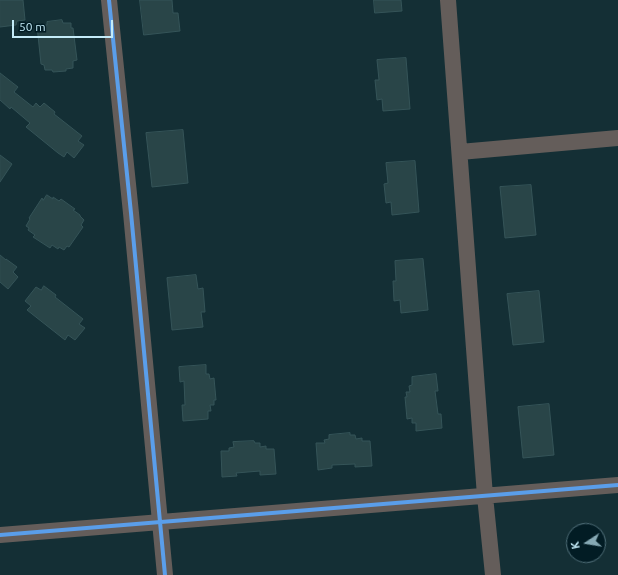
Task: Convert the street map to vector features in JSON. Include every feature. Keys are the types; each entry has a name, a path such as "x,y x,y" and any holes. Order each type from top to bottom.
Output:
{"street":[{"path":"109,0 165,575"},
{"path":"448,0 492,575"},
{"path":"460,152 618,138"},
{"path":"0,535 618,485"}],"building":[{"path":"0,0 23,0 25,20 17,21 16,25 0,27"},
{"path":"140,0 172,0 173,13 178,13 180,31 144,35"},
{"path":"374,0 401,0 402,11 375,13"},
{"path":"62,20 63,23 71,23 71,28 73,28 77,60 73,61 73,68 66,69 66,71 53,72 52,70 45,70 44,65 41,64 37,26 47,25 47,22"},
{"path":"406,58 410,109 383,111 382,99 377,100 375,80 379,80 377,60"},
{"path":"0,73 18,87 14,92 33,107 36,103 40,107 44,103 55,112 54,114 82,136 78,141 84,145 74,158 67,152 64,157 58,153 26,127 30,123 0,100"},
{"path":"183,130 188,183 152,187 146,133"},
{"path":"0,155 12,164 0,182"},
{"path":"415,161 419,212 392,215 391,202 386,203 384,184 388,183 386,163"},
{"path":"531,185 536,235 505,238 500,187"},
{"path":"47,195 59,201 61,199 75,209 73,210 84,220 81,225 83,227 69,247 67,246 64,250 59,247 58,249 52,245 50,248 33,237 35,235 28,230 29,228 26,226 30,219 29,218 42,198 43,200"},
{"path":"0,255 17,267 13,272 18,277 8,289 0,282"},
{"path":"423,259 428,310 401,313 400,300 394,301 393,281 396,281 395,261"},
{"path":"196,275 198,289 203,288 205,312 201,312 203,327 172,330 167,278"},
{"path":"44,286 56,295 55,297 83,319 79,324 85,328 75,340 68,335 65,340 27,310 31,306 25,301 36,287 41,290"},
{"path":"539,291 544,342 513,345 507,294"},
{"path":"206,365 206,374 209,374 210,379 214,378 216,400 214,400 214,405 210,405 211,411 208,411 208,419 183,421 182,405 185,405 184,381 180,382 179,367"},
{"path":"436,374 438,391 435,391 438,414 441,414 442,428 416,431 416,423 412,423 412,418 407,419 406,392 410,392 409,386 412,385 412,377"},
{"path":"549,404 554,455 523,458 518,407"},
{"path":"350,433 350,435 355,435 356,439 362,438 362,441 370,441 372,466 355,467 355,464 332,465 332,468 318,470 316,443 325,443 324,440 329,439 329,435"},
{"path":"254,441 255,443 260,443 260,447 266,446 266,449 274,449 276,474 260,475 260,471 236,473 237,476 222,477 221,451 229,451 229,448 234,447 233,442"}],"cycle path":[{"path":"109,0 131,213 165,575"},
{"path":"0,535 618,485"}]}
